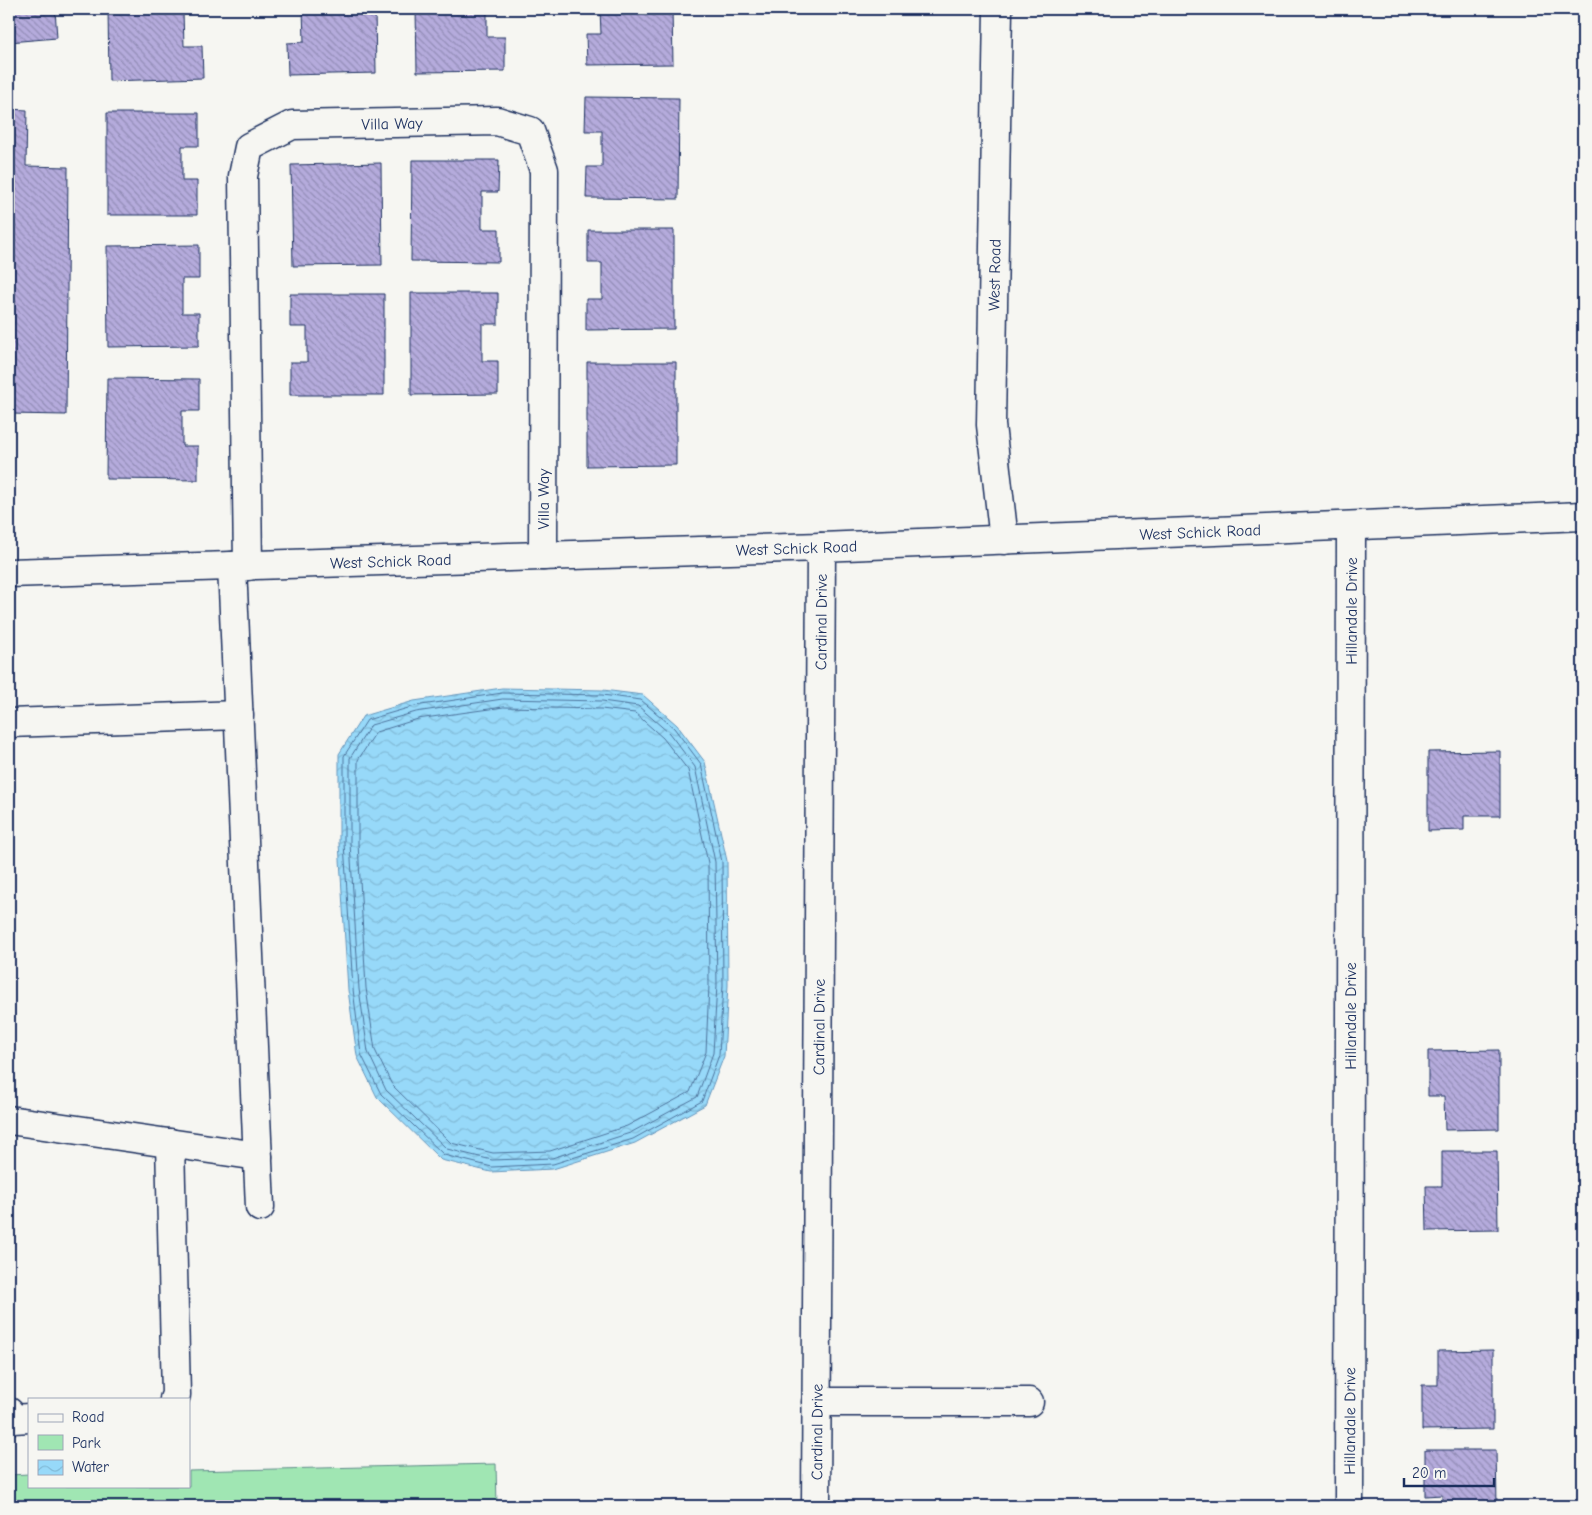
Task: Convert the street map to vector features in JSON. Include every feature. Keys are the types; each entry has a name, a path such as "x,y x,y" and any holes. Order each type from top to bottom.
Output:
{"street":[{"name":"West Road","path":"998,9 991,424 1004,540"},
{"name":"Villa Way","path":"240,566 243,176 249,147 292,125 497,121 530,131 544,170 543,556"},
{"name":"West Schick Road","path":"9,573 821,547 1583,516"},
{"name":"Hillandale Drive","path":"1349,1506 1351,526"},
{"name":"Cardinal Drive","path":"816,1506 821,547"},
{"path":"240,566 239,715 260,1207"},
{"path":"9,723 239,715"},
{"path":"9,1120 258,1156"},
{"path":"170,1143 175,1398"},
{"path":"816,1402 1029,1402"},
{"path":"9,1412 13,1419 28,1418"}],"green space":[{"path":"496,1464 497,1506 9,1506 9,1475 28,1474 28,1488 190,1488 190,1471"}],"water":[{"path":"502,688 603,690 643,695 677,725 705,762 727,861 728,985 724,1056 705,1105 635,1143 553,1169 491,1172 441,1160 377,1097 357,1056 348,990 339,843 339,754 363,716 414,701"}],"building":[{"path":"9,9 55,9 57,38 9,42"},
{"path":"108,9 200,9 200,11 183,12 184,46 202,46 203,78 109,81"},
{"path":"303,9 375,9 376,73 288,75 287,43 304,42"},
{"path":"416,9 487,9 487,37 505,37 505,71 417,72"},
{"path":"600,9 672,9 673,64 587,65 586,34 601,34"},
{"path":"586,97 679,98 678,199 586,198 587,167 602,167 602,131 585,131"},
{"path":"9,109 27,110 26,166 68,167 66,415 9,414 9,325 13,325 13,311 9,311"},
{"path":"107,113 199,113 199,146 182,146 182,181 197,181 197,215 107,215"},
{"path":"412,160 499,160 498,192 482,192 482,229 499,229 499,262 411,261"},
{"path":"381,163 382,265 293,266 291,165"},
{"path":"588,230 674,230 674,329 586,330 586,299 602,299 602,263 588,263"},
{"path":"199,245 199,279 182,279 182,313 199,313 199,346 108,347 107,246"},
{"path":"411,293 498,293 498,324 482,324 482,361 498,361 498,394 411,395"},
{"path":"290,294 384,294 384,395 290,395 290,362 307,362 307,327 290,327"},
{"path":"587,362 676,362 676,465 587,466"},
{"path":"107,378 199,379 199,411 182,411 182,446 198,446 198,480 106,479"},
{"path":"1500,751 1500,816 1464,816 1464,830 1428,831 1428,752"},
{"path":"1499,1050 1499,1129 1445,1130 1444,1096 1428,1096 1428,1051"},
{"path":"1442,1151 1497,1151 1498,1230 1427,1231 1426,1186 1442,1186"},
{"path":"1493,1350 1493,1429 1422,1430 1422,1385 1438,1385 1438,1351"},
{"path":"1425,1450 1496,1450 1497,1506 1442,1506 1442,1495 1425,1496"}]}
